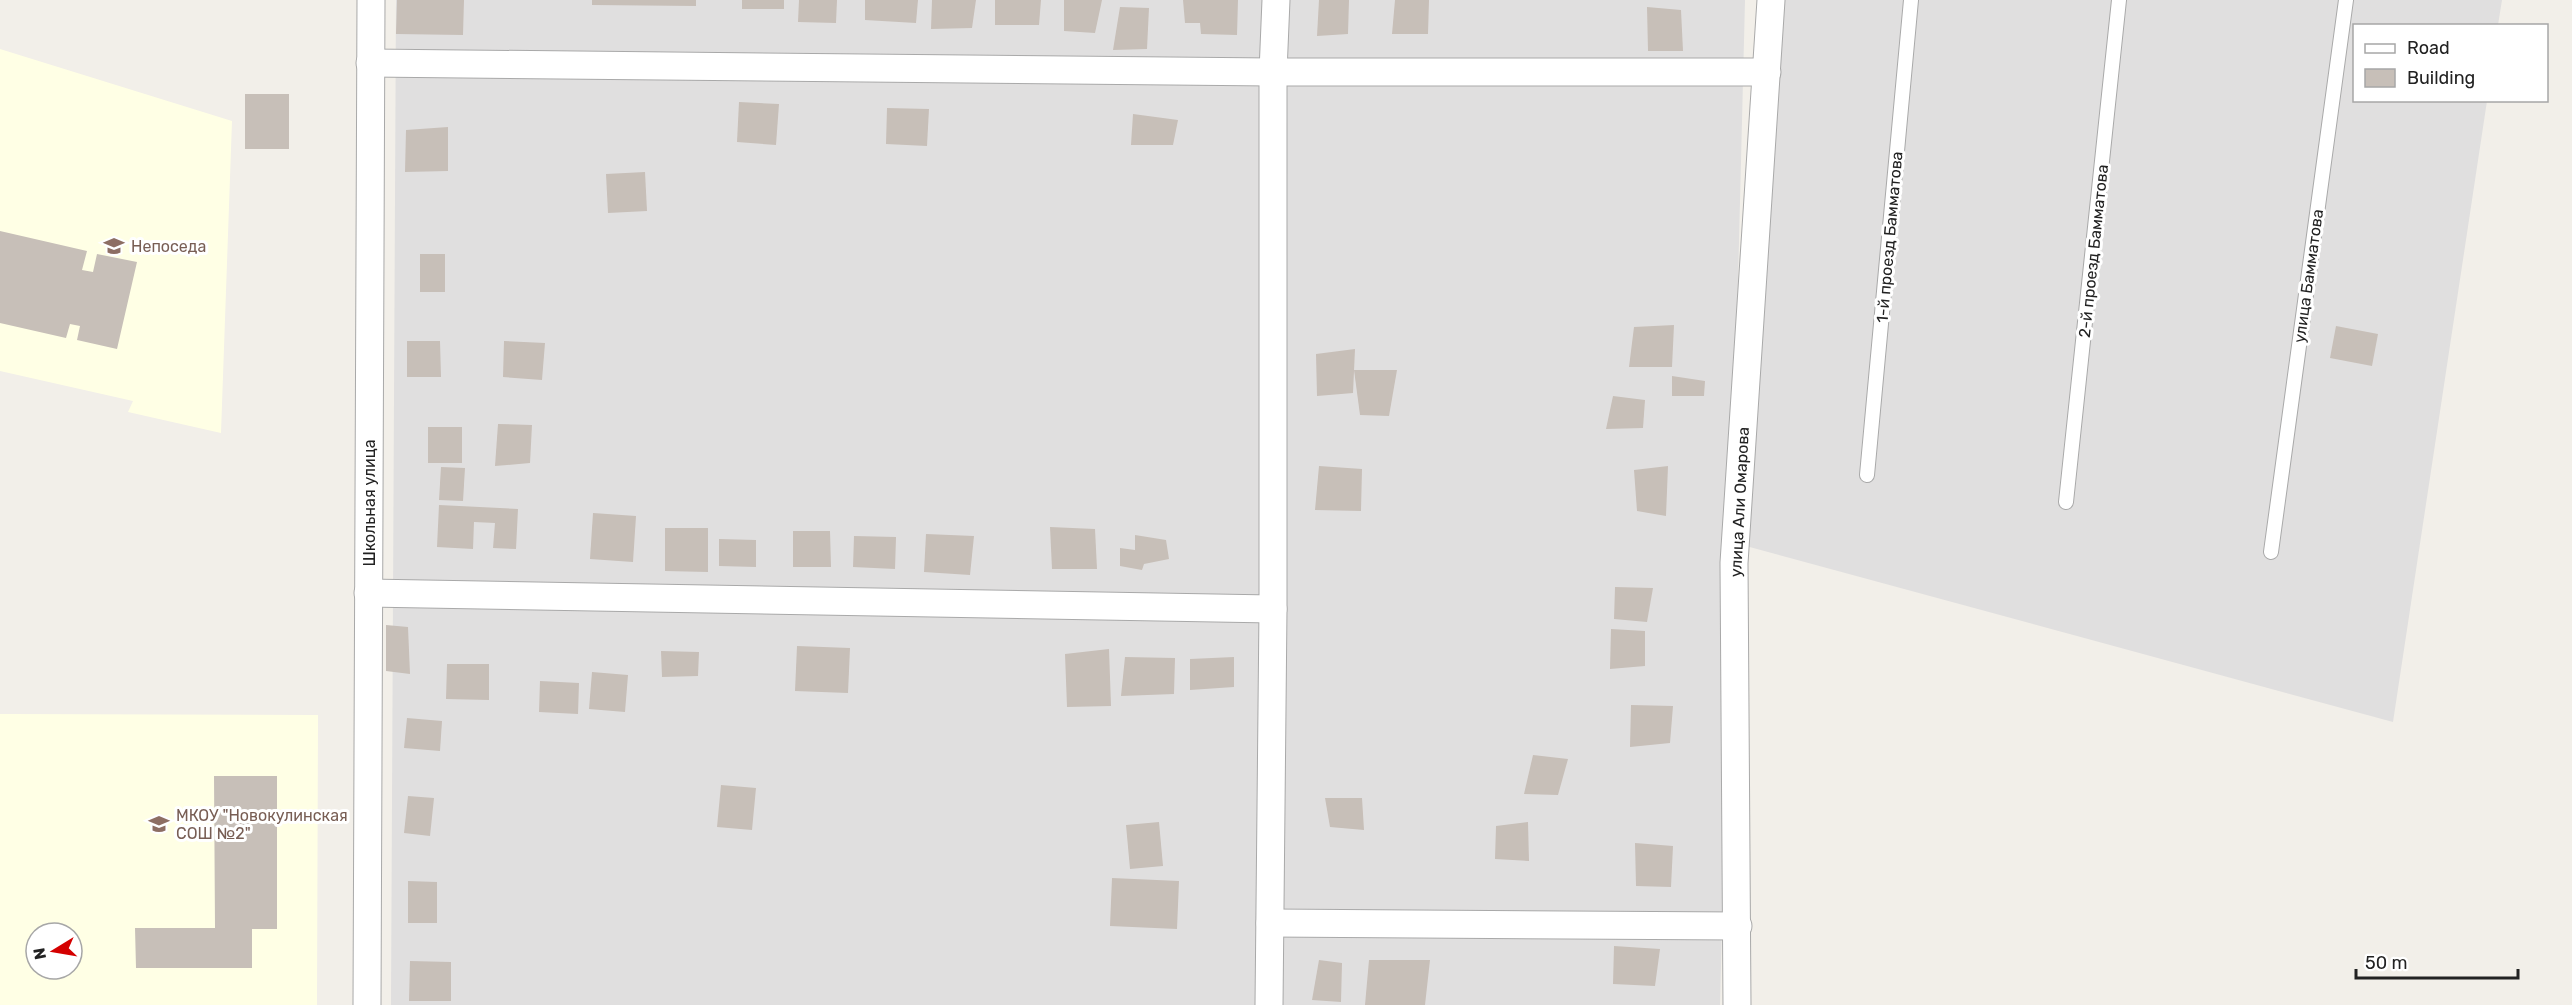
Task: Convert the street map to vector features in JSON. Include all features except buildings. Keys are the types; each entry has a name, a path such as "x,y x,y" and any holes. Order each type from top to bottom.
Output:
{"street":[{"name":"Школьная улица","path":"367,1005 370,0"},
{"path":"1269,1005 1275,0"},
{"name":"улица Али Омарова","path":"1737,1005 1734,563 1770,0"},
{"path":"370,63 1273,72 1767,72"},
{"path":"368,593 1273,609"},
{"path":"1270,923 1738,926"}],"lane":[{"name":"1-й проезд Бамматова","path":"1867,475 1911,0"},
{"name":"2-й проезд Бамматова","path":"2066,502 2119,0"},
{"name":"улица Бамматова","path":"2271,552 2346,0"}],"shaded area":[{"path":"396,0 1745,0 1720,1005 391,1005"},
{"path":"1779,0 2502,0 2498,24 2353,24 2353,102 2487,102 2393,722 1746,546"},
{"name":"Непоседа","path":"0,49 232,121 221,433 128,412 133,401 0,371"},
{"name":"МКОУ \"Новокулинская СОШ №2\"","path":"0,714 318,715 317,1005 0,1005"}],"place":[{"name":"Непоседа","path":"114,246"},
{"name":"МКОУ \"Новокулинская СОШ №2\"","path":"159,824"}]}
